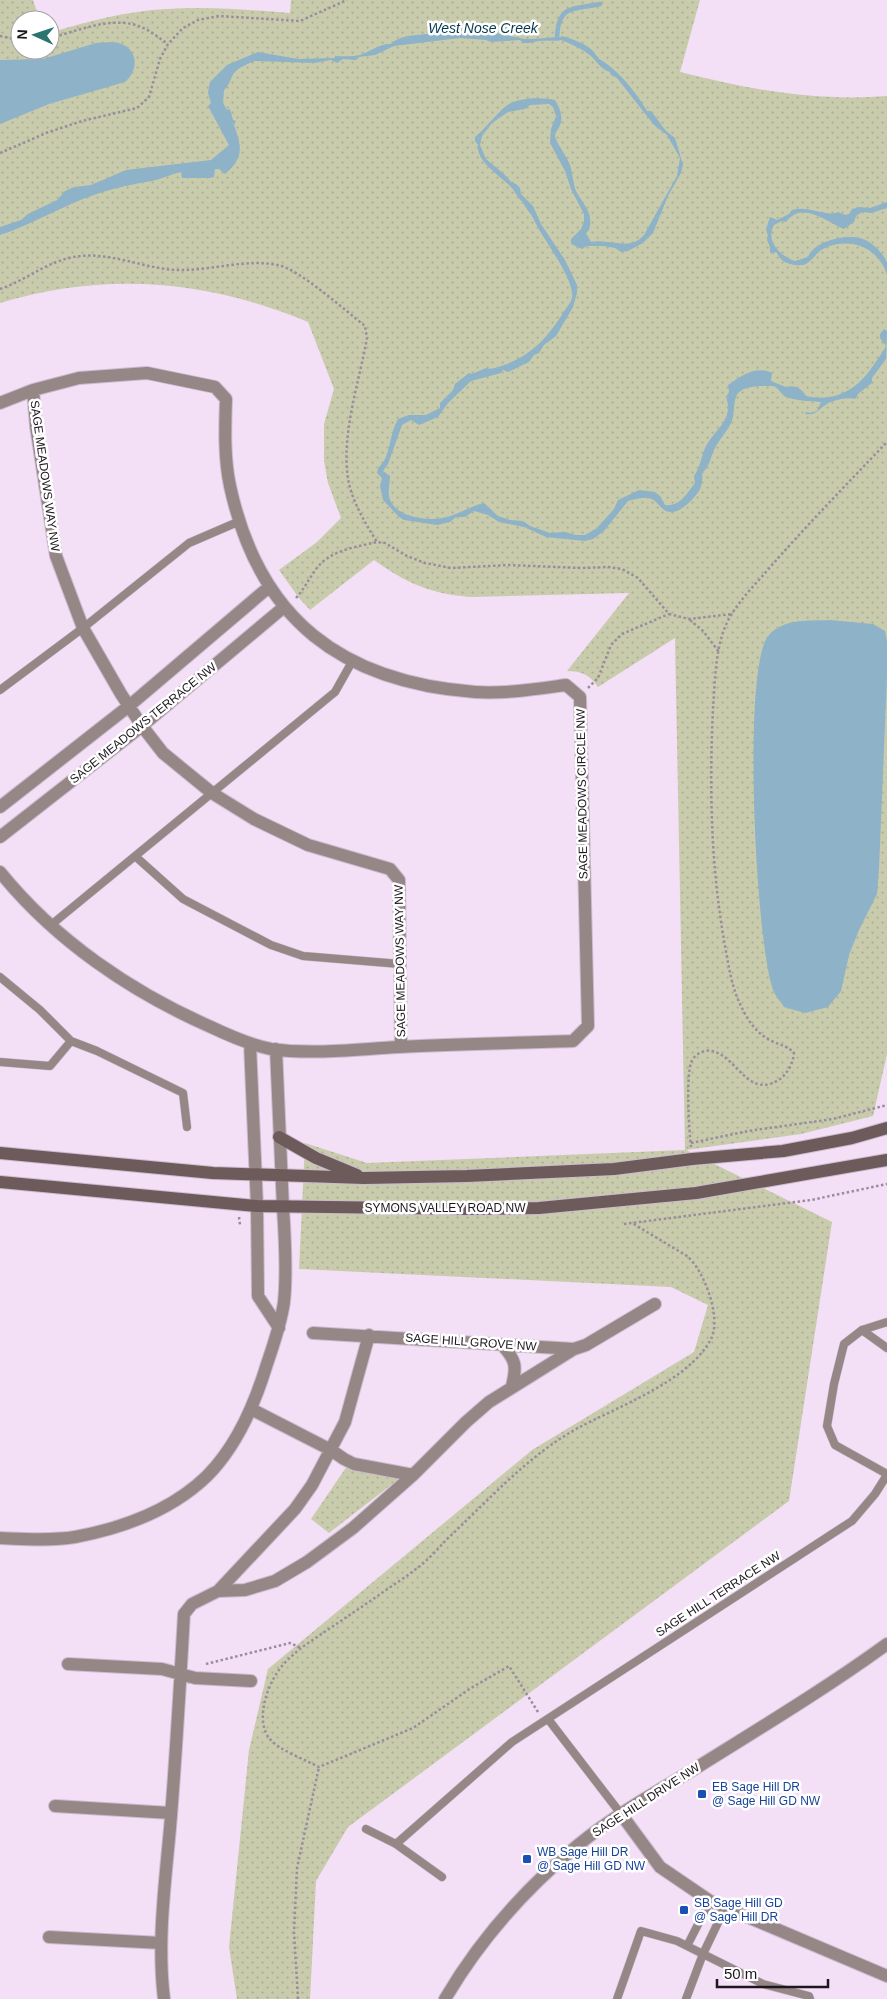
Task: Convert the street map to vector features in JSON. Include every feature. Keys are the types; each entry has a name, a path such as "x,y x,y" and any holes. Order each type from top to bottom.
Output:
{"main road":[{"path":"0,1153 212,1173 364,1178 614,1169 692,1159 783,1151 852,1138 887,1128"},
{"path":"279,1137 316,1158 364,1178"},
{"name":"SYMONS VALLEY ROAD NW","path":"0,1182 257,1206 539,1208 696,1193 887,1160"}],"street":[{"name":"SAGE MEADOWS CIRCLE NW","path":"0,403 33,390 79,378 148,373 215,387 226,399 225,441 230,485 247,543 269,587 284,607 303,627 332,651 376,671 420,685 477,692 522,690 566,685 580,697 588,1026 573,1041 329,1051 276,1049 250,1044 173,1011 136,990 69,942 31,906 0,872"},
{"name":"SAGE MEADOWS WAY NW","path":"33,390 36,426 56,556 83,628 142,726 163,753 212,793 254,819 308,845 390,868 399,880 401,1047"},
{"name":"SAGE MEADOWS TERRACE NW","path":"0,807 129,706 269,587"},
{"name":"SAGE MEADOWS TERRACE NW","path":"0,837 142,726 284,607"},
{"path":"250,1044 257,1206 258,1296 279,1328"},
{"path":"0,1538 74,1537 132,1521 153,1513 177,1500 207,1475 235,1440 252,1409 279,1328 284,1302 283,1206 276,1049"},
{"name":"SAGE HILL GROVE NW","path":"218,1591 245,1590 275,1581 307,1562 353,1528 413,1475 466,1422 489,1402 574,1349 586,1345 655,1304"},
{"name":"SAGE HILL GROVE NW","path":"314,1333 574,1349"},
{"name":"SAGE HILL GROVE NW","path":"164,1999 161,1943 184,1614 192,1604 218,1591 295,1509 332,1450 345,1422 369,1335"},
{"path":"502,1345 511,1354 515,1363 512,1386"},
{"path":"252,1409 332,1450 354,1464 413,1475"},
{"name":"SAGE HILL DRIVE NW","path":"445,1999 486,1937 530,1890 578,1845 621,1814 781,1716 885,1648"},
{"path":"68,1664 162,1669 194,1678 251,1681"},
{"path":"55,1806 171,1813"},
{"path":"621,1814 660,1867 710,1901 887,1976"},
{"path":"49,1937 161,1943"}],"lane":[{"path":"0,690 83,628 189,542 240,522"},
{"path":"51,925 335,692 353,660"},
{"path":"135,856 183,898 271,945 303,956 400,964"},
{"path":"0,977 40,1010 71,1041 97,1051 183,1093 187,1127"},
{"path":"0,1062 50,1066 71,1041"},
{"name":"SAGE HILL TERRACE NW","path":"396,1844 512,1742 852,1521 875,1494 887,1474 835,1445 827,1426 834,1384 844,1344 862,1330 887,1322"},
{"path":"862,1330 887,1348"},
{"path":"548,1719 621,1814"},
{"path":"366,1830 396,1844 442,1877"},
{"path":"687,1946 710,1901"},
{"path":"686,1999 703,1954 725,1908"},
{"path":"617,1999 641,1931 676,1941 763,1984 809,1996 810,1999"}],"path":[{"path":"0,153 46,133 82,121 137,108 149,97 160,59 168,44 183,28 198,20 219,16 300,21 347,0"},
{"path":"60,35 112,23 127,24 140,27 168,44"},
{"path":"0,289 45,266 88,254 185,270 242,264 279,265 307,280 365,326 367,338 347,440 346,459 351,492 361,516 377,542"},
{"path":"692,1159 690,1082 691,1062 696,1055 704,1051 712,1051 723,1056 744,1076 756,1084 770,1085 782,1078 788,1070 793,1062 794,1053 789,1047 769,1040 749,1022 733,989 721,925 713,852 712,742 715,681 726,626 732,614 783,553 887,442"},
{"path":"284,607 297,598 316,569 326,559 336,553 377,542 385,543 407,556 425,563 451,568 508,565 582,568 608,567 622,569 638,578 669,614 689,619 732,614"},
{"path":"580,697 598,678 611,644 622,634 669,614"},
{"path":"689,619 703,631 720,652"},
{"path":"691,1143 748,1131 833,1119 887,1105"},
{"path":"624,1224 811,1200 887,1184"},
{"path":"239,1217 240,1225"},
{"path":"319,1767 277,1745 270,1739 263,1724 264,1707 268,1691 276,1674 286,1660 416,1569 532,1459 577,1429 661,1385 685,1369 711,1338 715,1324 707,1288 701,1272 695,1263 632,1223"},
{"path":"194,1678 197,1666 290,1643 301,1648"},
{"path":"319,1767 413,1728 483,1680 508,1666 530,1700"},
{"path":"298,1999 294,1932 297,1868 319,1767"}],"green space":[{"path":"0,0 33,0 36,10 10,10 10,60 60,60 60,30 108,17 152,10 213,8 290,13 291,0 700,0 680,72 782,93 835,97 887,96 887,1054 873,1116 801,1134 686,1150 832,1222 789,1501 348,1827 316,1881 310,1999 237,1999 229,1947 249,1750 268,1669 532,1450 694,1352 708,1305 671,1287 299,1269 305,1143 367,1163 685,1150 675,638 598,687 585,674 567,671 629,593 471,597 443,593 420,586 397,575 374,560 310,610 279,570 317,542 341,518 328,483 324,461 324,424 334,389 308,322 232,297 194,289 156,285 117,284 79,287 40,293 0,303"},
{"path":"347,1466 400,1478 329,1533 311,1519"}],"water":[{"path":"466,30 525,39 562,36 587,46 598,58 621,76 647,111 651,111 666,131 675,138 683,165 653,233 643,243 628,251 621,252 615,248 603,246 587,246 582,249 571,244 571,239 581,229 584,222 584,214 550,143 551,129 556,116 553,107 549,104 530,105 525,109 508,112 492,123 482,136 480,145 486,159 520,188 521,194 533,206 541,224 565,260 577,285 577,293 573,307 556,336 544,345 539,353 534,355 529,362 508,372 503,370 501,373 471,381 448,403 438,417 419,425 411,420 402,425 388,464 383,471 390,476 389,496 397,509 413,517 431,519 452,516 484,503 498,516 510,520 523,521 530,526 550,533 565,532 585,535 597,528 614,509 618,500 639,490 655,492 660,496 665,505 675,504 683,498 695,483 694,476 706,446 726,417 728,411 726,397 729,392 728,385 743,375 754,371 766,371 772,373 771,381 786,387 797,387 806,396 817,398 837,395 846,392 869,372 886,346 880,338 880,334 884,329 887,331 886,359 872,378 872,383 859,393 855,399 833,401 815,413 809,414 805,414 806,412 817,411 821,402 786,397 774,386 757,386 742,390 736,397 731,423 702,473 700,489 683,508 670,512 650,499 642,498 628,501 604,531 593,539 585,541 546,537 524,527 499,522 488,515 474,511 465,517 456,517 450,522 437,525 404,520 383,500 380,486 382,478 377,473 385,459 398,419 409,415 426,415 440,408 440,403 453,390 455,384 469,373 472,374 486,368 504,365 523,356 551,330 572,298 570,283 561,264 523,202 513,189 485,163 478,151 475,137 511,103 530,98 555,100 561,116 561,122 555,137 570,165 574,187 589,214 590,224 589,230 586,233 591,242 626,244 638,240 644,235 677,176 680,158 667,135 654,125 617,78 602,68 588,53 561,40 523,43 520,40 491,42 460,38 394,46 375,55 359,57 356,60 343,59 337,63 331,60 314,63 255,61 236,71 224,90 223,103 227,110 230,109 233,120 236,121 234,125 240,146 236,163 225,174 219,169 215,169 214,177 182,178 181,172 156,180 114,189 78,201 0,235 0,227 21,220 28,214 57,200 65,191 74,187 91,185 126,170 211,160 229,145 208,106 211,103 208,93 210,82 227,65 258,52 298,59 357,56 407,36"},
{"path":"96,43 120,43 131,51 135,63 134,70 125,82 49,104 0,124 0,60 60,60 60,54"},
{"path":"887,202 887,208 871,213 862,212 856,216 854,222 844,229 815,215 799,213 792,216 786,222 782,221 774,225 771,237 779,252 795,261 808,257 811,251 832,240 848,237 863,239 874,246 883,256 887,263 887,275 877,257 870,251 853,244 833,245 823,249 803,265 788,263 782,260 776,252 772,254 770,252 766,229 770,217 777,220 789,214 792,210 799,209 829,214 838,212 845,215 849,214 852,209 860,207 870,208"},
{"path":"830,620 873,624 885,631 887,642 887,677 879,869 877,894 849,955 841,991 828,1007 805,1013 784,1007 774,992 767,966 757,869 754,809 755,697 760,657 769,635 789,623"}],"waterway":[{"path":"557,38 560,19 569,10 600,4"}],"place":[{"name":"EB Sage Hill DR @ Sage Hill GD NW","path":"702,1794"},
{"name":"WB Sage Hill DR @ Sage Hill GD NW","path":"527,1859"},
{"name":"SB Sage Hill GD @ Sage Hill DR","path":"684,1910"}],"water label":[{"name":"West Nose Creek","path":"483,28"}]}
